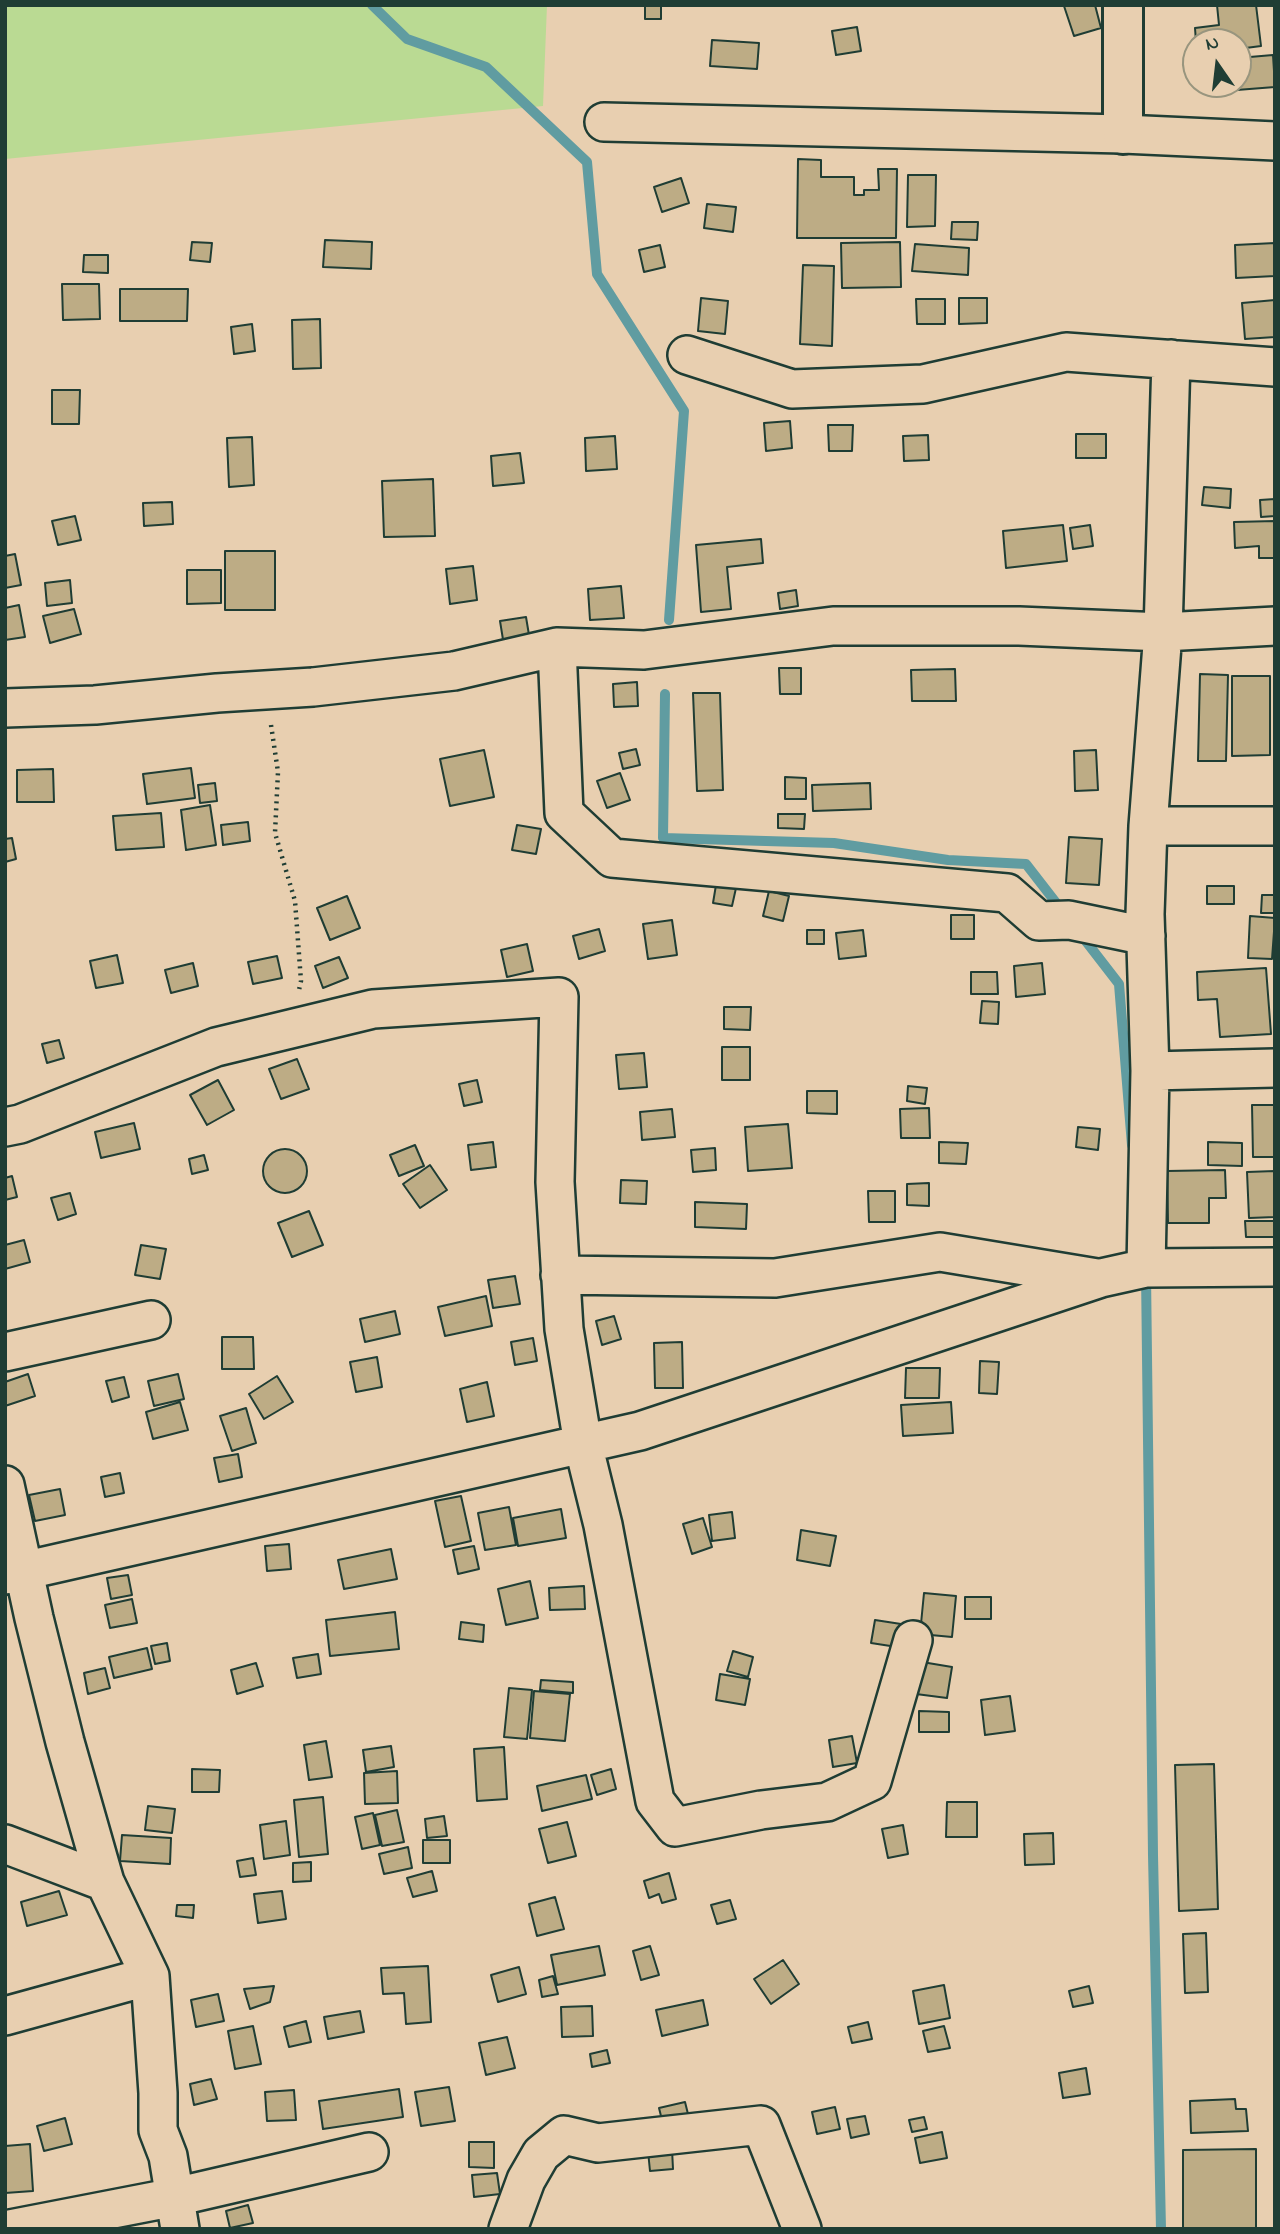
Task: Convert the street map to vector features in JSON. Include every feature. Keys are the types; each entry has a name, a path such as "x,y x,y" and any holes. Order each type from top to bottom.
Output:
{"street":[{"path":"1123,134 1124,5"},
{"path":"604,122 1123,134 1275,141"},
{"path":"687,355 792,389 923,384 1066,352 1275,367"},
{"path":"1146,1268 1150,1071 1144,914 1163,632 1171,359"},
{"path":"5,708 95,705 267,690 454,671 557,647 644,650 833,626 1019,626 1163,632 1275,626"},
{"path":"557,647 564,813 612,858 1007,893 1038,921 1069,920 1146,936"},
{"path":"1148,827 1275,826"},
{"path":"5,1127 20,1124 216,1047 373,1009 559,997 555,1181 564,1329 583,1444 603,1525 656,1801 675,1827 761,1810 827,1802 872,1780 913,1640"},
{"path":"1150,1071 1275,1068"},
{"path":"561,1275 775,1278 940,1252 1101,1278"},
{"path":"15,1573 640,1431 1101,1278 1146,1268 1275,1267"},
{"path":"5,1352 151,1320"},
{"path":"5,1485 15,1573 105,1882 150,1976 159,2093 158,2130 168,2156 178,2213"},
{"path":"5,1844 105,1882"},
{"path":"5,2016 150,1976"},
{"path":"508,2229 526,2180 541,2154 564,2135 598,2143 761,2125 802,2229"},
{"path":"10,2229 178,2213 369,2152"}],"path":[{"path":"267,690 278,772 275,833 295,901 301,981 293,1029"}],"green space":[{"path":"5,5 547,5 543,106 5,159"}],"building":[{"path":"645,5 661,5 661,19 645,19"},
{"path":"1095,5 1101,28 1074,36 1064,6"},
{"path":"1217,5 1256,5 1261,46 1252,47 1252,28 1195,28 1219,25"},
{"path":"857,27 861,51 836,55 832,31"},
{"path":"712,40 759,43 757,69 710,66"},
{"path":"1273,55 1275,87 1252,89 1252,57"},
{"path":"798,159 821,160 821,177 854,177 854,195 864,195 864,190 879,190 878,169 897,169 896,238 797,238"},
{"path":"908,175 936,175 935,226 907,227"},
{"path":"681,178 689,203 662,212 654,187"},
{"path":"707,204 736,207 733,232 704,228"},
{"path":"952,222 978,222 977,240 951,239"},
{"path":"325,240 372,242 371,269 323,267"},
{"path":"192,242 212,243 210,262 190,260"},
{"path":"900,242 901,287 842,288 841,243"},
{"path":"1275,243 1275,276 1236,278 1235,245"},
{"path":"915,244 969,248 968,275 912,271"},
{"path":"660,245 665,267 644,272 639,250"},
{"path":"84,255 108,255 108,273 83,272"},
{"path":"803,265 834,266 832,346 800,344"},
{"path":"62,284 99,284 100,319 63,320"},
{"path":"120,289 188,289 187,321 120,321"},
{"path":"701,298 728,301 725,334 698,331"},
{"path":"959,298 987,298 987,323 959,324"},
{"path":"916,299 945,299 945,324 917,324"},
{"path":"1275,300 1275,337 1245,339 1242,303"},
{"path":"320,319 321,368 293,369 292,320"},
{"path":"252,324 255,351 234,354 231,327"},
{"path":"52,390 80,390 79,424 52,424"},
{"path":"790,421 792,448 766,451 764,423"},
{"path":"828,425 853,425 852,451 829,451"},
{"path":"1076,434 1106,434 1106,458 1076,458"},
{"path":"928,435 929,460 904,461 903,436"},
{"path":"615,436 617,469 586,471 585,438"},
{"path":"252,437 254,485 229,487 227,438"},
{"path":"520,453 524,483 493,486 491,456"},
{"path":"433,479 435,536 384,537 382,481"},
{"path":"1204,487 1231,489 1230,508 1202,505"},
{"path":"1275,499 1275,516 1261,517 1260,500"},
{"path":"172,502 173,524 144,526 143,503"},
{"path":"75,516 81,540 58,545 52,521"},
{"path":"1275,521 1275,558 1259,558 1259,546 1235,548 1234,522"},
{"path":"1063,525 1067,561 1006,568 1003,531"},
{"path":"1090,525 1093,546 1073,549 1070,528"},
{"path":"761,539 763,563 727,567 731,609 701,612 696,545"},
{"path":"225,551 275,551 275,610 225,610"},
{"path":"15,554 21,585 5,588 5,556"},
{"path":"473,566 477,600 450,604 446,569"},
{"path":"187,570 221,570 221,603 187,604"},
{"path":"70,580 72,603 47,606 45,583"},
{"path":"621,586 624,618 590,620 588,589"},
{"path":"796,590 798,606 780,609 778,593"},
{"path":"19,605 25,637 5,640 5,608"},
{"path":"74,609 81,634 50,643 43,616"},
{"path":"526,617 531,647 505,652 500,621"},
{"path":"779,668 801,668 801,694 780,694"},
{"path":"955,669 956,701 912,701 911,670"},
{"path":"1200,674 1228,675 1226,761 1198,761"},
{"path":"1232,676 1270,676 1270,755 1232,756"},
{"path":"637,682 638,706 614,707 613,684"},
{"path":"693,693 720,693 723,790 697,791"},
{"path":"636,749 640,765 623,769 619,753"},
{"path":"484,750 494,797 450,806 440,759"},
{"path":"1096,750 1098,790 1075,791 1074,751"},
{"path":"191,768 195,798 147,804 143,774"},
{"path":"53,769 54,802 17,802 17,770"},
{"path":"620,773 630,800 607,808 597,781"},
{"path":"785,777 806,778 806,799 785,799"},
{"path":"215,783 217,801 200,803 198,785"},
{"path":"870,783 871,809 813,811 812,785"},
{"path":"210,805 216,845 186,850 181,810"},
{"path":"161,813 164,847 116,850 113,816"},
{"path":"778,814 805,814 804,829 778,828"},
{"path":"248,822 250,841 223,845 221,825"},
{"path":"517,825 541,829 536,854 512,850"},
{"path":"1069,837 1102,839 1099,885 1066,883"},
{"path":"12,838 16,859 5,862 5,839"},
{"path":"716,885 736,888 732,906 713,903"},
{"path":"1207,886 1234,886 1234,904 1207,904"},
{"path":"769,891 789,896 783,921 763,916"},
{"path":"1262,895 1275,895 1274,913 1261,913"},
{"path":"347,896 360,928 330,940 317,908"},
{"path":"951,915 974,915 974,939 951,939"},
{"path":"1250,916 1275,918 1272,959 1248,958"},
{"path":"672,920 677,955 648,959 643,924"},
{"path":"599,929 605,951 579,959 573,936"},
{"path":"807,930 824,930 824,944 807,944"},
{"path":"863,930 866,956 839,959 836,933"},
{"path":"527,944 533,971 507,977 501,950"},
{"path":"117,955 123,983 96,988 90,961"},
{"path":"277,956 282,978 253,984 248,962"},
{"path":"339,957 348,978 323,988 315,966"},
{"path":"193,963 198,986 171,993 165,970"},
{"path":"1042,963 1045,994 1016,997 1014,966"},
{"path":"1266,968 1271,1034 1220,1037 1217,999 1198,1000 1197,972"},
{"path":"971,972 997,972 998,994 971,994"},
{"path":"982,1001 999,1002 998,1024 980,1023"},
{"path":"724,1007 751,1007 750,1030 724,1029"},
{"path":"59,1040 64,1058 47,1063 42,1044"},
{"path":"722,1047 750,1047 750,1080 722,1080"},
{"path":"644,1053 647,1087 619,1089 616,1055"},
{"path":"297,1059 309,1089 281,1099 269,1069"},
{"path":"218,1080 234,1110 207,1125 190,1095"},
{"path":"477,1080 482,1102 464,1106 459,1084"},
{"path":"908,1086 927,1088 925,1104 907,1101"},
{"path":"807,1091 837,1091 837,1114 807,1113"},
{"path":"1252,1105 1275,1105 1275,1157 1253,1157"},
{"path":"929,1108 930,1138 901,1138 900,1109"},
{"path":"672,1109 675,1137 642,1140 640,1112"},
{"path":"134,1123 140,1149 101,1158 95,1132"},
{"path":"788,1124 792,1168 748,1171 745,1127"},
{"path":"1078,1127 1100,1129 1098,1150 1076,1147"},
{"path":"493,1142 496,1167 471,1170 468,1145"},
{"path":"939,1142 968,1143 966,1164 939,1163"},
{"path":"1208,1142 1242,1143 1242,1166 1208,1165"},
{"path":"415,1145 424,1166 399,1176 390,1155"},
{"path":"715,1148 716,1170 693,1172 691,1150"},
{"path":"285,1149 300,1156 307,1171 300,1186 285,1193 270,1186 263,1171 270,1156"},
{"path":"204,1155 208,1170 192,1174 189,1159"},
{"path":"430,1165 447,1190 420,1208 403,1184"},
{"path":"1225,1170 1226,1198 1209,1198 1209,1223 1168,1223 1167,1171"},
{"path":"1275,1171 1275,1217 1249,1218 1247,1172"},
{"path":"12,1176 17,1197 5,1200 5,1178"},
{"path":"621,1180 647,1181 646,1204 620,1203"},
{"path":"929,1183 929,1206 907,1205 907,1184"},
{"path":"868,1191 895,1191 895,1222 869,1222"},
{"path":"70,1193 76,1214 58,1220 51,1198"},
{"path":"695,1202 747,1204 746,1229 695,1227"},
{"path":"309,1211 323,1245 292,1257 278,1223"},
{"path":"1245,1221 1275,1221 1275,1237 1246,1237"},
{"path":"24,1240 30,1262 5,1269 5,1245"},
{"path":"141,1245 166,1249 160,1279 135,1275"},
{"path":"515,1276 520,1304 493,1308 488,1280"},
{"path":"486,1296 492,1326 445,1336 438,1307"},
{"path":"395,1311 400,1334 365,1342 360,1319"},
{"path":"614,1316 621,1339 602,1345 596,1321"},
{"path":"222,1337 253,1337 254,1369 222,1369"},
{"path":"533,1338 537,1361 515,1365 511,1342"},
{"path":"682,1342 683,1388 655,1388 654,1343"},
{"path":"377,1357 382,1387 356,1392 350,1362"},
{"path":"980,1361 999,1362 997,1394 979,1393"},
{"path":"906,1368 940,1368 939,1398 905,1398"},
{"path":"28,1374 35,1396 5,1406 5,1382"},
{"path":"178,1374 184,1399 154,1406 148,1381"},
{"path":"277,1376 293,1402 264,1419 249,1394"},
{"path":"124,1377 129,1397 112,1402 106,1381"},
{"path":"487,1382 494,1416 467,1422 460,1389"},
{"path":"180,1402 188,1430 153,1439 146,1412"},
{"path":"951,1402 953,1433 903,1436 901,1405"},
{"path":"246,1408 256,1443 232,1451 220,1416"},
{"path":"238,1454 242,1477 219,1482 214,1458"},
{"path":"120,1473 124,1493 105,1497 101,1477"},
{"path":"60,1489 65,1515 35,1521 29,1495"},
{"path":"461,1496 471,1541 445,1547 435,1501"},
{"path":"509,1507 516,1545 485,1550 478,1513"},
{"path":"561,1509 566,1538 518,1546 513,1518"},
{"path":"732,1512 735,1538 712,1541 709,1515"},
{"path":"703,1518 712,1547 692,1554 683,1524"},
{"path":"801,1530 836,1536 830,1566 797,1560"},
{"path":"289,1544 291,1569 267,1571 265,1546"},
{"path":"474,1546 479,1569 458,1574 453,1550"},
{"path":"391,1549 397,1579 344,1589 338,1560"},
{"path":"128,1575 132,1595 111,1599 107,1578"},
{"path":"530,1581 538,1618 506,1625 498,1589"},
{"path":"584,1586 585,1609 550,1610 549,1588"},
{"path":"924,1593 956,1596 952,1637 920,1634"},
{"path":"965,1597 991,1597 991,1619 965,1619"},
{"path":"132,1599 137,1623 110,1628 105,1605"},
{"path":"395,1612 399,1649 330,1656 326,1620"},
{"path":"875,1620 901,1624 897,1647 871,1643"},
{"path":"461,1622 484,1625 483,1642 459,1639"},
{"path":"167,1643 170,1661 155,1664 151,1646"},
{"path":"147,1648 152,1669 114,1678 109,1657"},
{"path":"733,1651 753,1657 748,1677 727,1671"},
{"path":"318,1654 321,1674 297,1678 293,1658"},
{"path":"922,1662 952,1667 947,1698 916,1694"},
{"path":"256,1663 263,1686 237,1694 231,1670"},
{"path":"105,1668 110,1688 88,1694 84,1673"},
{"path":"720,1674 750,1679 745,1705 716,1700"},
{"path":"541,1680 573,1682 573,1693 540,1690"},
{"path":"509,1688 532,1690 527,1739 504,1737"},
{"path":"534,1691 570,1694 565,1741 530,1738"},
{"path":"1010,1696 1015,1731 985,1735 981,1700"},
{"path":"919,1711 949,1712 949,1732 919,1732"},
{"path":"852,1736 857,1763 833,1767 829,1740"},
{"path":"326,1741 332,1777 309,1780 304,1745"},
{"path":"391,1746 394,1767 366,1772 363,1750"},
{"path":"504,1747 507,1799 477,1801 474,1749"},
{"path":"1214,1764 1218,1909 1179,1911 1175,1765"},
{"path":"192,1769 220,1770 219,1792 192,1792"},
{"path":"611,1769 616,1789 597,1795 591,1775"},
{"path":"397,1771 398,1803 365,1804 364,1773"},
{"path":"586,1775 592,1799 542,1811 537,1786"},
{"path":"323,1797 328,1854 299,1857 294,1800"},
{"path":"947,1802 977,1802 977,1837 946,1837"},
{"path":"148,1806 175,1809 172,1833 145,1830"},
{"path":"397,1810 404,1842 382,1846 375,1815"},
{"path":"373,1813 380,1845 362,1849 355,1817"},
{"path":"444,1816 447,1836 427,1838 425,1819"},
{"path":"286,1821 290,1855 264,1859 260,1825"},
{"path":"567,1822 576,1856 548,1863 539,1829"},
{"path":"903,1825 908,1854 888,1858 882,1829"},
{"path":"1053,1833 1054,1864 1025,1865 1024,1834"},
{"path":"122,1835 171,1838 170,1864 120,1861"},
{"path":"423,1840 450,1840 450,1863 423,1863"},
{"path":"408,1847 412,1868 384,1874 379,1854"},
{"path":"253,1858 256,1875 240,1877 237,1861"},
{"path":"311,1862 311,1881 293,1882 293,1863"},
{"path":"432,1871 437,1891 413,1897 407,1878"},
{"path":"669,1873 676,1899 662,1903 659,1894 649,1898 644,1881"},
{"path":"59,1891 67,1915 27,1926 21,1902"},
{"path":"282,1891 286,1919 258,1923 254,1894"},
{"path":"555,1897 564,1929 537,1936 529,1904"},
{"path":"730,1900 736,1919 717,1924 711,1905"},
{"path":"177,1905 194,1905 193,1918 176,1916"},
{"path":"1206,1933 1208,1992 1185,1993 1183,1934"},
{"path":"599,1946 605,1975 557,1985 551,1955"},
{"path":"650,1946 659,1975 641,1980 633,1951"},
{"path":"783,1960 799,1984 771,2004 754,1979"},
{"path":"428,1966 431,2022 406,2024 404,1993 383,1994 381,1968"},
{"path":"519,1967 526,1994 498,2002 491,1975"},
{"path":"553,1976 558,1994 542,1997 539,1980"},
{"path":"944,1985 950,2018 919,2024 913,1991"},
{"path":"274,1986 270,2002 250,2009 244,1989"},
{"path":"1089,1986 1093,2003 1073,2007 1069,1991"},
{"path":"218,1994 224,2021 196,2027 191,2000"},
{"path":"703,2000 708,2025 662,2036 656,2010"},
{"path":"592,2006 593,2036 562,2037 561,2007"},
{"path":"360,2011 364,2032 328,2039 324,2017"},
{"path":"306,2021 311,2042 289,2047 284,2027"},
{"path":"868,2022 872,2039 852,2043 848,2027"},
{"path":"253,2026 261,2064 235,2069 228,2031"},
{"path":"944,2026 950,2048 928,2052 923,2031"},
{"path":"507,2037 515,2068 486,2075 479,2043"},
{"path":"607,2050 610,2063 592,2067 590,2054"},
{"path":"1086,2068 1090,2094 1063,2098 1059,2073"},
{"path":"211,2079 217,2099 194,2105 190,2084"},
{"path":"449,2087 455,2121 421,2126 415,2092"},
{"path":"399,2089 403,2117 323,2129 319,2101"},
{"path":"294,2090 296,2120 267,2121 265,2092"},
{"path":"1235,2099 1236,2109 1246,2109 1248,2131 1191,2133 1190,2101"},
{"path":"685,2102 691,2126 665,2132 659,2108"},
{"path":"835,2107 840,2129 817,2134 812,2112"},
{"path":"865,2116 869,2134 851,2138 847,2119"},
{"path":"924,2117 927,2129 912,2132 909,2120"},
{"path":"65,2118 72,2144 44,2151 37,2126"},
{"path":"942,2132 947,2158 920,2163 915,2138"},
{"path":"469,2142 494,2142 494,2168 469,2167"},
{"path":"30,2144 33,2191 5,2193 5,2146"},
{"path":"672,2149 673,2169 650,2171 648,2151"},
{"path":"1256,2149 1256,2229 1183,2229 1183,2150"},
{"path":"497,2173 500,2194 474,2197 472,2175"},
{"path":"248,2205 253,2223 230,2228 226,2211"}],"waterway":[{"path":"372,5 407,39 486,67 587,162 597,274 684,411 669,620"},
{"path":"665,694 663,838 834,843 948,860 1026,864 1064,913"},
{"path":"1078,931 1119,984 1132,1145"},
{"path":"1146,1273 1153,1855 1161,2229"}]}
